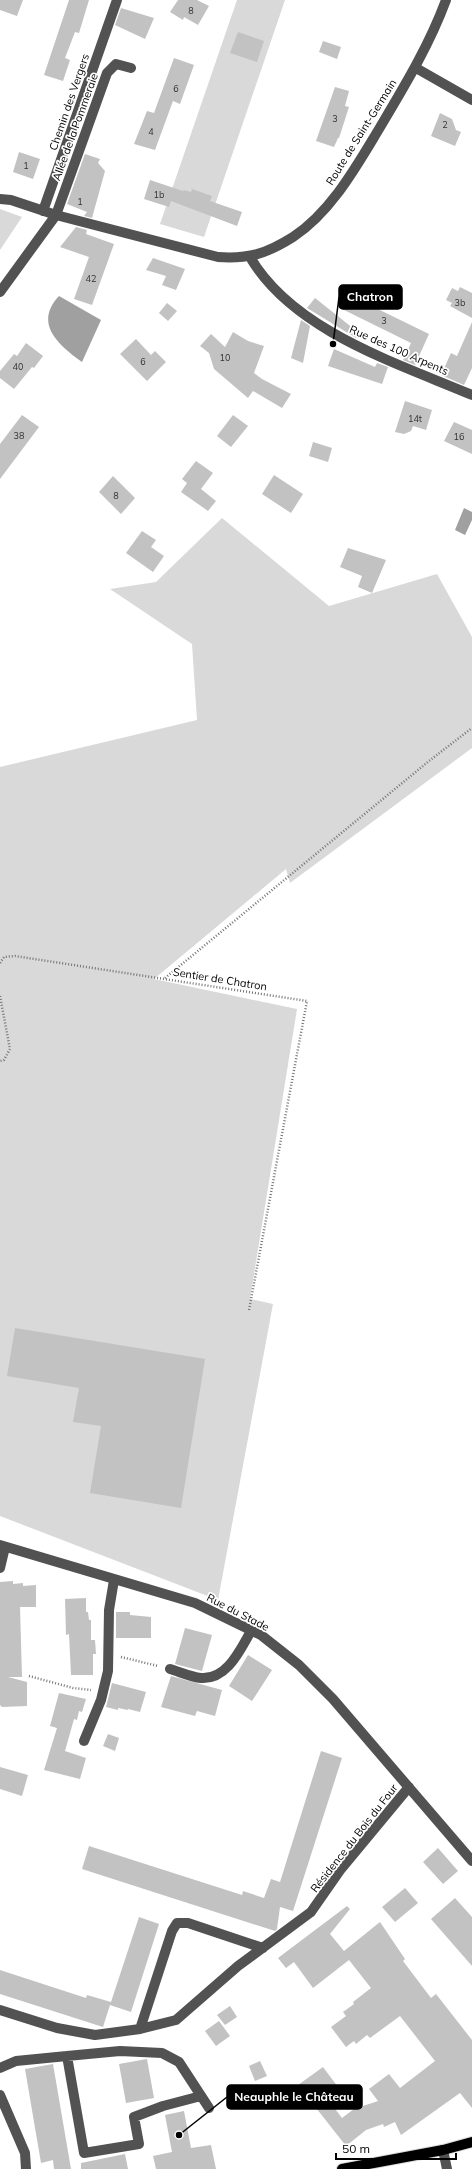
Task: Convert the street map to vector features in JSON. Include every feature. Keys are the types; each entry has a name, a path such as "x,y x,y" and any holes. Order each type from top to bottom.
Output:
{"main road":[{"path":"342,2169 443,2150 472,2142"}],"street":[{"name":"Chemin des Vergers","path":"43,211 117,0"},
{"name":"Route de Saint-Germain","path":"11,200 56,215 218,258 239,259 250,257 293,237 304,228 332,199 355,169 416,68 435,30 446,0"},
{"name":"Allée de la Pommeraie","path":"56,215 107,73 116,64 131,68"},
{"path":"416,68 472,100"},
{"path":"0,194 11,200"},
{"path":"0,199 11,200"},
{"path":"0,292 56,215"},
{"name":"Rue des 100 Arpents","path":"250,257 260,275 278,292 298,309 338,336 472,395"},
{"path":"0,1568 2,1546"},
{"name":"Rue du Stade","path":"2,1546 195,1603 261,1635 300,1665 333,1699 472,1861"},
{"path":"84,1741 103,1690 108,1671 109,1610 114,1580"},
{"path":"170,1669 200,1678 211,1677 226,1668 251,1631"},
{"name":"Résidence du Bois du Four","path":"0,2010 57,2028 95,2035 140,2029 176,2020 238,1966 311,1912 341,1869 409,1787"},
{"path":"140,2029 172,1931 177,1923 188,1923 262,1948"},
{"path":"0,2068 16,2061 120,2051 162,2053 178,2062 209,2108"},
{"path":"67,2056 84,2153 139,2144 134,2117 163,2106 201,2096"},
{"path":"0,2095 25,2153 26,2169"},
{"path":"443,2150 447,2169"}],"path":[{"name":"Sentier de Chatron","path":"165,979 429,761 472,728"},
{"path":"0,963 4,957 15,956 165,979"},
{"name":"Sentier de Chatron","path":"165,979 307,1001 249,1310"},
{"path":"0,996 10,1049 4,1060 0,1061"},
{"path":"108,1654 170,1669"},
{"path":"29,1676 73,1688 103,1690"}],"shaded area":[{"path":"237,0 285,0 204,237 160,224"},
{"path":"0,209 22,217 0,250"},
{"path":"59,296 101,320 82,362 58,341 52,333 49,325 48,316 52,306"},
{"path":"464,508 472,512 472,520 465,535 455,530"},
{"path":"222,518 329,606 437,574 472,637 472,748 290,883 286,869 154,979 297,1009 250,1299 273,1304 218,1600 0,1516 0,767 197,720 192,644 110,589 156,582"}],"building":[{"path":"0,0 23,0 17,16 0,10"},
{"path":"69,0 89,0 79,33 75,32 65,58 70,60 63,81 44,75"},
{"path":"178,0 197,0 209,6 198,25 184,17 183,20 170,12"},
{"path":"121,8 154,18 145,39 115,25"},
{"path":"238,32 264,41 257,62 230,53"},
{"path":"323,41 341,47 337,59 319,52"},
{"path":"174,58 194,65 180,104 173,101 155,150 134,144 147,111 154,113"},
{"path":"335,87 349,91 345,106 349,107 339,138 334,147 316,141"},
{"path":"440,113 452,119 456,130 461,132 455,146 431,136"},
{"path":"19,152 40,159 33,179 13,172"},
{"path":"85,154 100,159 98,163 105,171 92,218 84,216 87,212 67,204"},
{"path":"150,180 183,191 191,192 192,189 212,196 210,201 242,212 237,226 171,201 169,207 144,199"},
{"path":"76,227 87,230 86,234 114,244 92,305 74,299 89,257 60,247"},
{"path":"153,258 185,269 176,290 162,285 166,276 146,270"},
{"path":"460,287 472,293 472,318 450,306 452,303 446,300 452,288 458,291"},
{"path":"345,293 429,334 415,365 403,360 411,343 338,307"},
{"path":"315,298 359,333 356,338 307,308"},
{"path":"167,303 177,311 168,321 159,313"},
{"path":"301,320 310,326 303,363 291,358"},
{"path":"472,322 472,368 464,385 441,375 451,353 457,356"},
{"path":"233,332 248,341 264,346 254,373 262,379 291,394 282,408 253,391 248,398 214,369 209,353 200,346 211,334 225,347"},
{"path":"136,339 151,355 155,351 166,362 147,381 120,354"},
{"path":"26,343 43,356 14,389 0,378 0,371 14,354 17,356"},
{"path":"334,349 375,367 377,363 388,367 382,384 328,366"},
{"path":"405,401 432,410 426,430 413,426 411,431 404,434 395,432"},
{"path":"22,415 39,427 0,479 0,444"},
{"path":"233,415 248,426 231,447 217,436"},
{"path":"454,422 472,430 472,454 444,441"},
{"path":"313,442 332,448 328,462 309,456"},
{"path":"196,461 213,473 201,489 216,501 208,511 181,492 187,483 182,479"},
{"path":"274,475 303,494 291,513 262,494"},
{"path":"113,476 135,498 121,514 99,492"},
{"path":"142,531 156,540 151,547 164,556 153,572 126,553"},
{"path":"348,548 386,560 372,593 358,587 362,576 340,567"},
{"path":"15,1328 205,1359 181,1508 90,1493 101,1426 73,1422 79,1388 7,1376"},
{"path":"13,1581 13,1584 23,1583 23,1586 36,1585 36,1607 20,1607 22,1677 8,1677 27,1682 27,1706 2,1707 0,1705 0,1582"},
{"path":"86,1598 86,1612 88,1612 89,1620 91,1620 91,1640 95,1640 96,1654 93,1654 93,1675 71,1675 69,1634 66,1635 65,1599"},
{"path":"116,1612 130,1612 130,1615 151,1617 151,1638 116,1638"},
{"path":"185,1628 212,1635 202,1671 175,1664"},
{"path":"248,1655 272,1670 252,1701 229,1686"},
{"path":"171,1676 222,1690 215,1716 197,1711 195,1716 161,1707"},
{"path":"112,1683 146,1692 140,1712 118,1708 118,1710 106,1707"},
{"path":"59,1693 86,1699 82,1712 79,1711 77,1720 74,1719 65,1751 86,1758 80,1779 44,1770 57,1728 50,1726"},
{"path":"108,1734 119,1738 115,1751 103,1746"},
{"path":"321,1751 342,1758 293,1911 280,1907 277,1929 275,1931 82,1869 89,1846 242,1895 243,1891 264,1898 271,1879 280,1882"},
{"path":"0,1767 28,1775 22,1796 0,1789"},
{"path":"438,1848 458,1871 443,1884 423,1862"},
{"path":"405,1888 418,1903 395,1922 382,1907"},
{"path":"455,1898 472,1917 472,1966 431,1919"},
{"path":"347,1906 350,1909 330,1934 344,1951 380,1922 405,1959 403,1961 431,1998 436,1994 472,2040 472,2108 460,2093 401,2135 395,2122 384,2127 383,2124 366,2130 346,2146 298,2085 323,2067 338,2087 326,2097 342,2118 354,2109 378,2101 369,2089 389,2074 400,2088 435,2061 400,2016 370,2038 367,2035 356,2044 354,2041 346,2047 331,2027 346,2016 343,2012 371,1988 349,1960 313,1988 294,1962 286,1968 278,1958"},
{"path":"139,1917 159,1924 131,2012 110,2005 103,2027 0,1994 0,1970 86,1998 87,1995 111,2002"},
{"path":"230,2006 237,2017 225,2025 217,2015"},
{"path":"219,2021 230,2036 216,2046 205,2031"},
{"path":"147,2059 154,2098 126,2103 119,2064"},
{"path":"260,2061 267,2076 255,2081 249,2066"},
{"path":"53,2064 71,2169 54,2169 53,2160 41,2163 25,2069"},
{"path":"184,2111 191,2148 211,2145 216,2169 156,2169 153,2156 172,2152 165,2115"},
{"path":"125,2154 128,2169 81,2169 81,2163"}],"place":[{"name":"Chatron","path":"333,344"},
{"name":"Neauphle le Château","path":"179,2135"}]}
